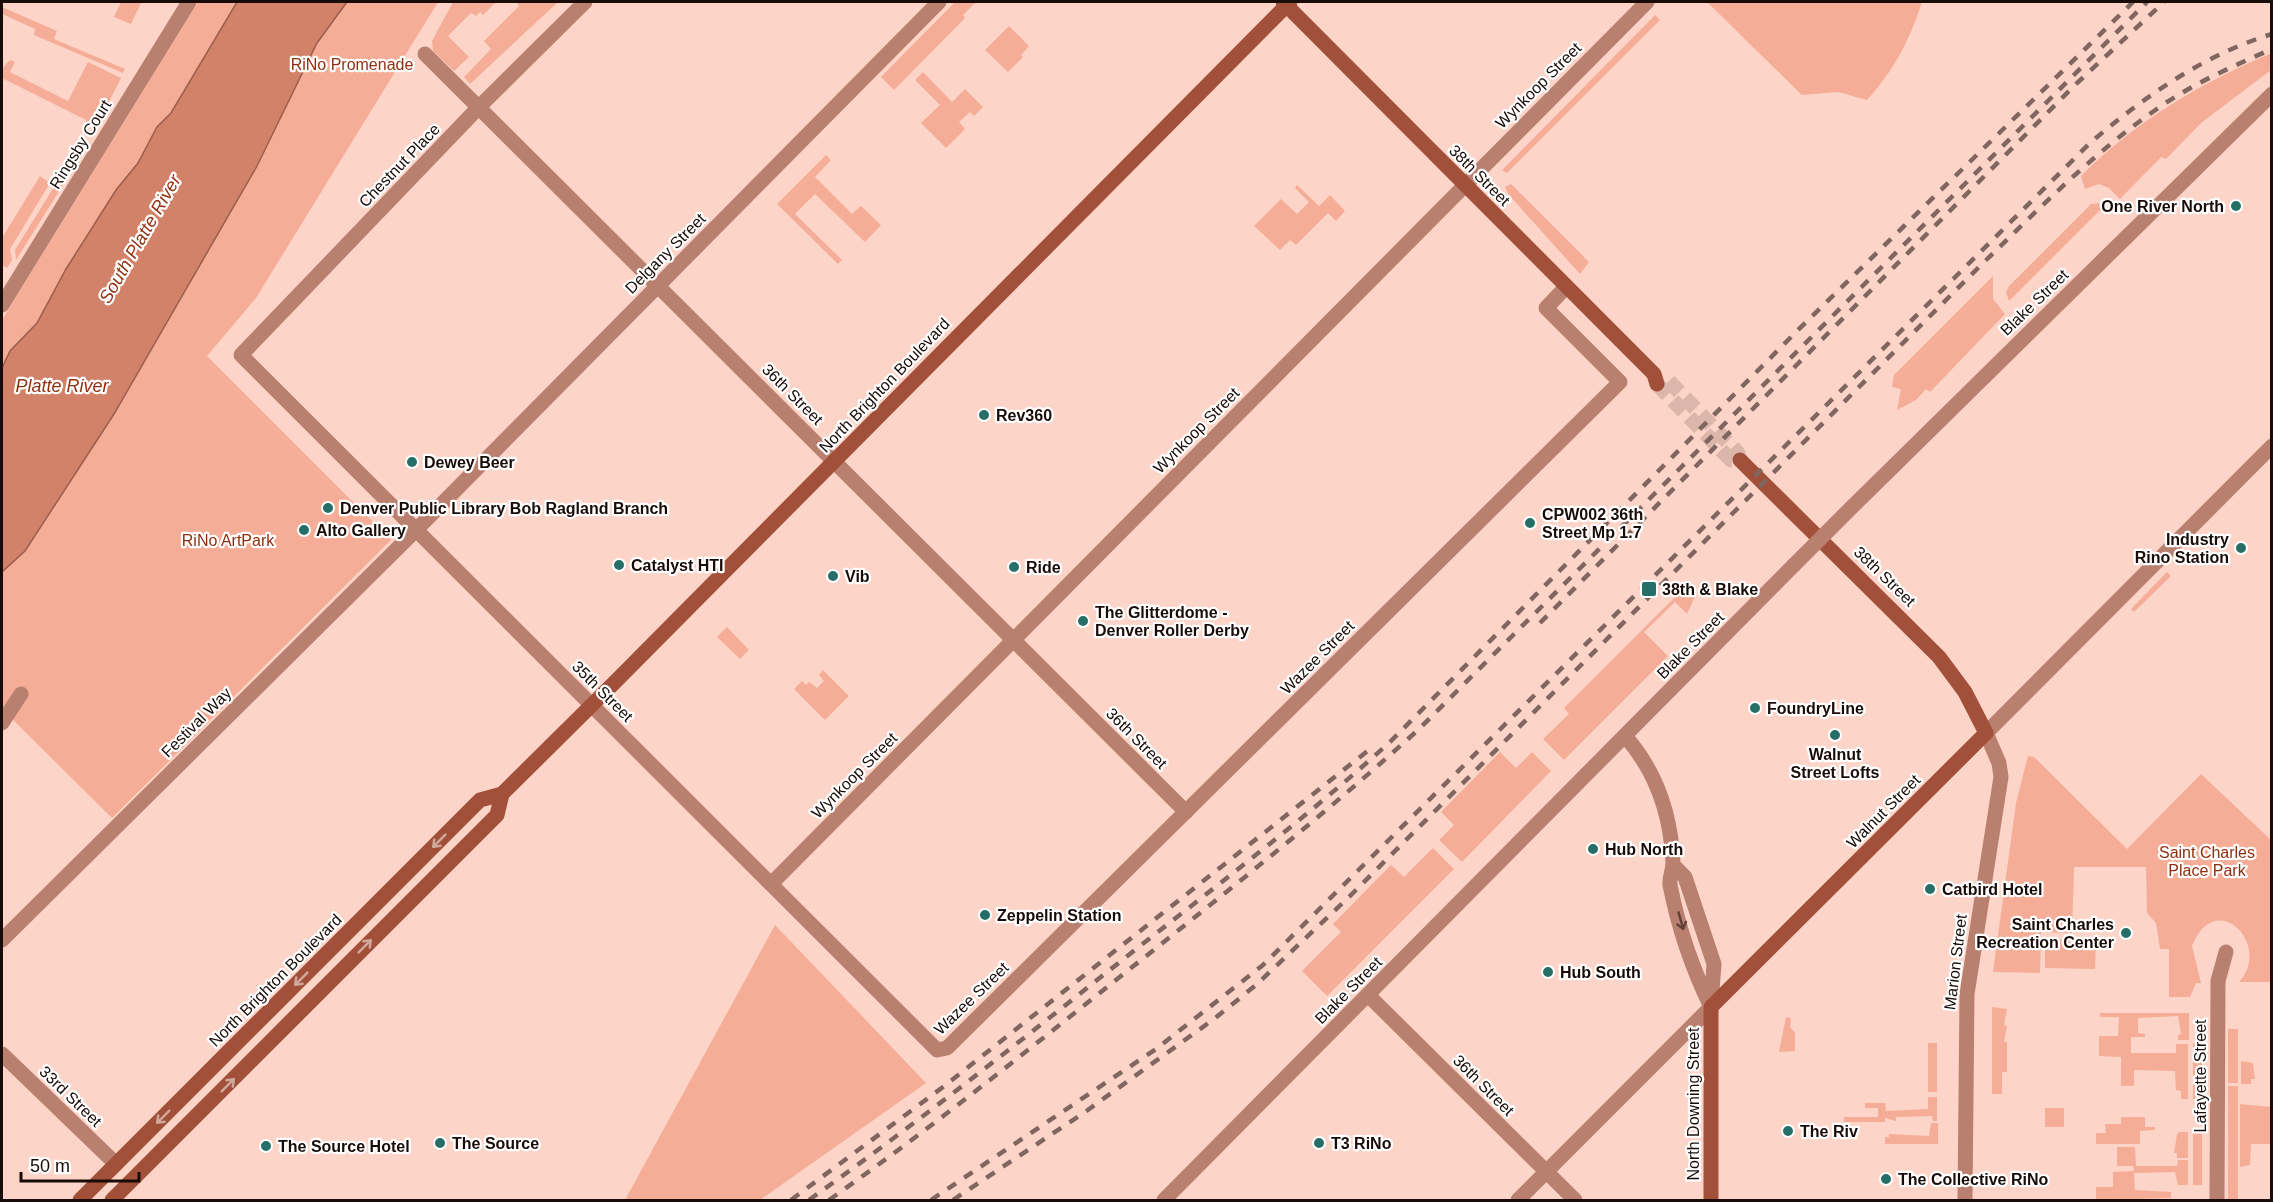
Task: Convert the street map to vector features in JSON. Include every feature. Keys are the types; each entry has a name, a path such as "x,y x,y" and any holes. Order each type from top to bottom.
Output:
{"main road":[{"name":"38th Street","path":"1286,3 1658,378"},
{"name":"North Brighton Boulevard","path":"80,1200 480,800 502,794 592,705 1286,3"},
{"name":"38th Street","path":"1740,460 1939,657 1965,692 1986,733"},
{"name":"Walnut Street","path":"1711,1007 1986,733"},
{"name":"North Brighton Boulevard","path":"112,1200 497,815 502,794"},
{"name":"North Downing Street","path":"1711,1007 1711,1200"},
{"path":"104,1200 116,1164"}],"street":[{"name":"Ringsby Court","path":"2,305 189,2"},
{"name":"Chestnut Place","path":"241,355 479,107 585,2"},
{"name":"Delgany Street","path":"416,530 939,2"},
{"name":"Wynkoop Street","path":"771,884 1647,2"},
{"name":"36th Street","path":"425,54 1186,812"},
{"name":"Blake Street","path":"1164,1200 1852,507 2271,94"},
{"name":"Wazee Street","path":"941,1050 947,1048 1620,382 1546,308 1566,287"},
{"name":"35th Street","path":"241,355 934,1048 941,1050"},
{"name":"Walnut Street","path":"1986,733 2271,446"},
{"name":"Festival Way","path":"2,940 416,530"},
{"path":"2,723 21,694"},
{"name":"Marion Street","path":"1965,1200 1967,994 2001,777 1999,763 1986,733"},
{"name":"North Downing Street","path":"1625,736 1639,752 1659,789 1668,826 1673,865 1669,882 1698,979 1711,1007"},
{"name":"Lafayette Street","path":"2217,1200 2218,981 2226,952"},
{"name":"36th Street","path":"1368,995 1575,1200"},
{"name":"Walnut Street","path":"1518,1200 1711,1007"},
{"name":"33rd Street","path":"2,1054 116,1164"}],"green space":[{"path":"121,2 141,3 131,24 114,17"},
{"path":"198,2 237,2 171,113 157,127 138,163 116,190 66,269 37,323 10,351 2,368 2,320"},
{"name":"RiNo ArtPark","path":"347,2 438,2 256,298 207,356 391,540 112,818 2,709 2,572 25,551 114,414 257,166 317,43"},
{"path":"453,2 496,2 483,15 480,12 476,16 471,13 448,36 469,57 454,71 433,51 432,41"},
{"path":"516,2 558,2 470,84 464,77 491,49 484,41 519,6"},
{"path":"955,2 976,2 963,15 965,18 894,90 881,77"},
{"path":"1707,2 1922,2 1900,54 1886,77 1867,100 1838,92 1802,95"},
{"path":"2,7 57,31 54,39 125,69 123,73 34,35 35,29 2,14"},
{"path":"1655,15 1660,20 1507,173 1502,170"},
{"path":"1009,26 1029,46 1021,55 1023,57 1008,72 985,50"},
{"path":"2270,54 2271,70 2201,123 2166,159 2161,157 2120,199 2109,188 2099,184 2085,189 2081,176 2123,138 2146,121 2194,91"},
{"path":"10,60 15,62 10,72 68,101 88,62 121,78 97,125 86,128 86,120 4,79 2,84 2,69"},
{"path":"923,72 952,102 965,89 983,107 974,116 970,112 959,122 965,129 946,148 921,123 940,105 915,80"},
{"path":"826,155 831,160 815,177 852,214 861,206 881,225 865,242 815,194 795,214 842,260 838,264 777,204"},
{"path":"70,161 73,169 16,260 15,250"},
{"path":"40,176 50,183 10,249 12,260 7,268 2,265 2,238"},
{"path":"1511,184 1589,262 1580,274 1509,195 1505,187"},
{"path":"1297,185 1319,206 1330,195 1345,211 1336,221 1328,213 1296,245 1290,240 1280,250 1254,226 1281,199 1297,214 1309,202 1295,188"},
{"path":"2100,203 2104,206 2009,301 2006,292 2009,286 2091,204"},
{"path":"1993,276 1993,299 2005,314 1930,392 1926,389 1916,400 1897,410 1901,389 1892,387 1894,375"},
{"path":"2167,572 2171,576 2134,612 2131,609"},
{"path":"1677,595 1695,596 1687,614 1675,602 1644,632 1668,656 1564,760 1543,739 1569,714 1564,708"},
{"path":"727,627 749,650 740,659 717,637"},
{"path":"823,670 849,696 825,720 794,689 802,681 806,685 809,682 817,688 824,681 819,675"},
{"path":"1500,752 1516,768 1532,752 1551,771 1462,862 1439,840 1454,825 1441,812"},
{"name":"Saint Charles Place Park","path":"2028,756 2034,757 2127,849 2201,774 2271,840 2271,982 2239,982 2248,968 2249,953 2245,939 2237,928 2226,922 2214,921 2202,929 2192,946 2201,983 2196,983 2190,997 2169,997 2169,949 2160,949 2156,923 2147,913 2146,867 2074,867 2072,933 2041,932 2040,973 1993,972 2016,803"},
{"path":"1433,848 1454,869 1327,996 1302,971 1341,932 1333,924 1391,865 1404,877"},
{"path":"775,925 926,1083 760,1200 625,1200"},
{"path":"2045,939 2096,940 2095,969 2045,968"},
{"path":"1992,1007 2007,1009 2004,1042 2007,1042 2007,1072 2002,1072 2002,1094 1992,1094"},
{"path":"2100,1013 2189,1013 2189,1040 2178,1040 2178,1035 2181,1034 2178,1016 2138,1018 2138,1033 2145,1034 2145,1037 2131,1037 2131,1053 2176,1053 2176,1044 2188,1044 2188,1099 2181,1099 2181,1091 2176,1090 2175,1071 2134,1070 2134,1086 2121,1086 2121,1057 2099,1056 2099,1036 2118,1036 2119,1017 2100,1017"},
{"path":"1786,1017 1791,1018 1790,1027 1795,1033 1795,1051 1779,1052"},
{"path":"2228,1029 2238,1029 2238,1083 2228,1083"},
{"path":"1928,1043 1937,1043 1937,1092 1928,1092"},
{"path":"2193,1043 2202,1043 2202,1099 2193,1099"},
{"path":"2241,1061 2253,1063 2255,1079 2251,1079 2251,1084 2241,1084"},
{"path":"2228,1086 2238,1086 2238,1200 2228,1200"},
{"path":"1928,1097 1937,1097 1937,1121 1933,1121 1932,1116 1896,1117 1896,1121 1885,1118 1885,1122 1844,1122 1844,1117 1878,1117 1878,1108 1865,1108 1865,1103 1885,1103 1886,1111 1928,1109"},
{"path":"2240,1104 2271,1107 2271,1144 2251,1144 2250,1165 2240,1167"},
{"path":"2045,1108 2064,1108 2064,1127 2045,1127"},
{"path":"2121,1117 2145,1117 2145,1127 2155,1127 2155,1130 2140,1131 2140,1144 2096,1144 2096,1133 2106,1133 2105,1124 2121,1124"},
{"path":"1931,1123 1938,1123 1938,1144 1885,1144 1885,1137 1889,1137 1889,1134 1929,1136"},
{"path":"2188,1132 2188,1158 2177,1158 2177,1153 2174,1153 2177,1134"},
{"path":"2193,1132 2202,1132 2202,1185 2193,1185"},
{"path":"2117,1147 2135,1147 2136,1166 2177,1166 2178,1160 2188,1160 2188,1185 2178,1185 2175,1172 2134,1173 2135,1190 2171,1192 2171,1198 2096,1200 2096,1187 2113,1187 2113,1172 2134,1171 2133,1166 2117,1166"}],"water":[{"name":"Platte River","path":"237,2 347,2 317,43 257,166 114,414 25,551 2,572 2,368 10,351 37,323 66,269 116,190 138,163 157,127 171,113"}],"tunnel":[{"path":"1657,384 1731,460 1740,460 1738,453 1664,376"}],"railway":[{"path":"809,1200 1048,1019 1293,825 1390,742 1797,331 2133,2"},
{"path":"829,1200 972,1094 1189,922 1419,729 2147,2"},
{"path":"1540,623 2076,84 2164,2"},
{"path":"931,1200 1156,1049 1263,965 2090,143 2175,79 2222,53 2272,34"},
{"path":"953,1200 1085,1112 1214,1019 1256,985 1350,896 1982,264 2065,184 2108,146 2168,102 2211,77 2272,49"},
{"path":"791,1200 943,1087 1370,749"}],"place":[{"name":"One River North","path":"2236,206"},
{"name":"Rev360","path":"984,415"},
{"name":"Dewey Beer","path":"412,462"},
{"name":"Denver Public Library Bob Ragland Branch","path":"328,508"},
{"name":"CPW002 36th Street Mp 1.7","path":"1530,523"},
{"name":"Alto Gallery","path":"304,530"},
{"name":"Industry Rino Station","path":"2241,548"},
{"name":"Catalyst HTI","path":"619,565"},
{"name":"Ride","path":"1014,567"},
{"name":"Vib","path":"833,576"},
{"name":"38th & Blake","path":"1649,589"},
{"name":"The Glitterdome - Denver Roller Derby","path":"1083,621"},
{"name":"FoundryLine","path":"1755,708"},
{"name":"Walnut Street Lofts","path":"1835,735"},
{"name":"Hub North","path":"1593,849"},
{"name":"Catbird Hotel","path":"1930,889"},
{"name":"Zeppelin Station","path":"985,915"},
{"name":"Saint Charles Recreation Center","path":"2126,933"},
{"name":"Hub South","path":"1548,972"},
{"name":"The Riv","path":"1788,1131"},
{"name":"The Source","path":"440,1143"},
{"name":"T3 RiNo","path":"1319,1143"},
{"name":"The Source Hotel","path":"266,1146"},
{"name":"The Collective RiNo","path":"1886,1179"}],"park label":[{"name":"RiNo Promenade","path":"352,64"}],"water label":[{"name":"South Platte River","path":"140,239"}]}
